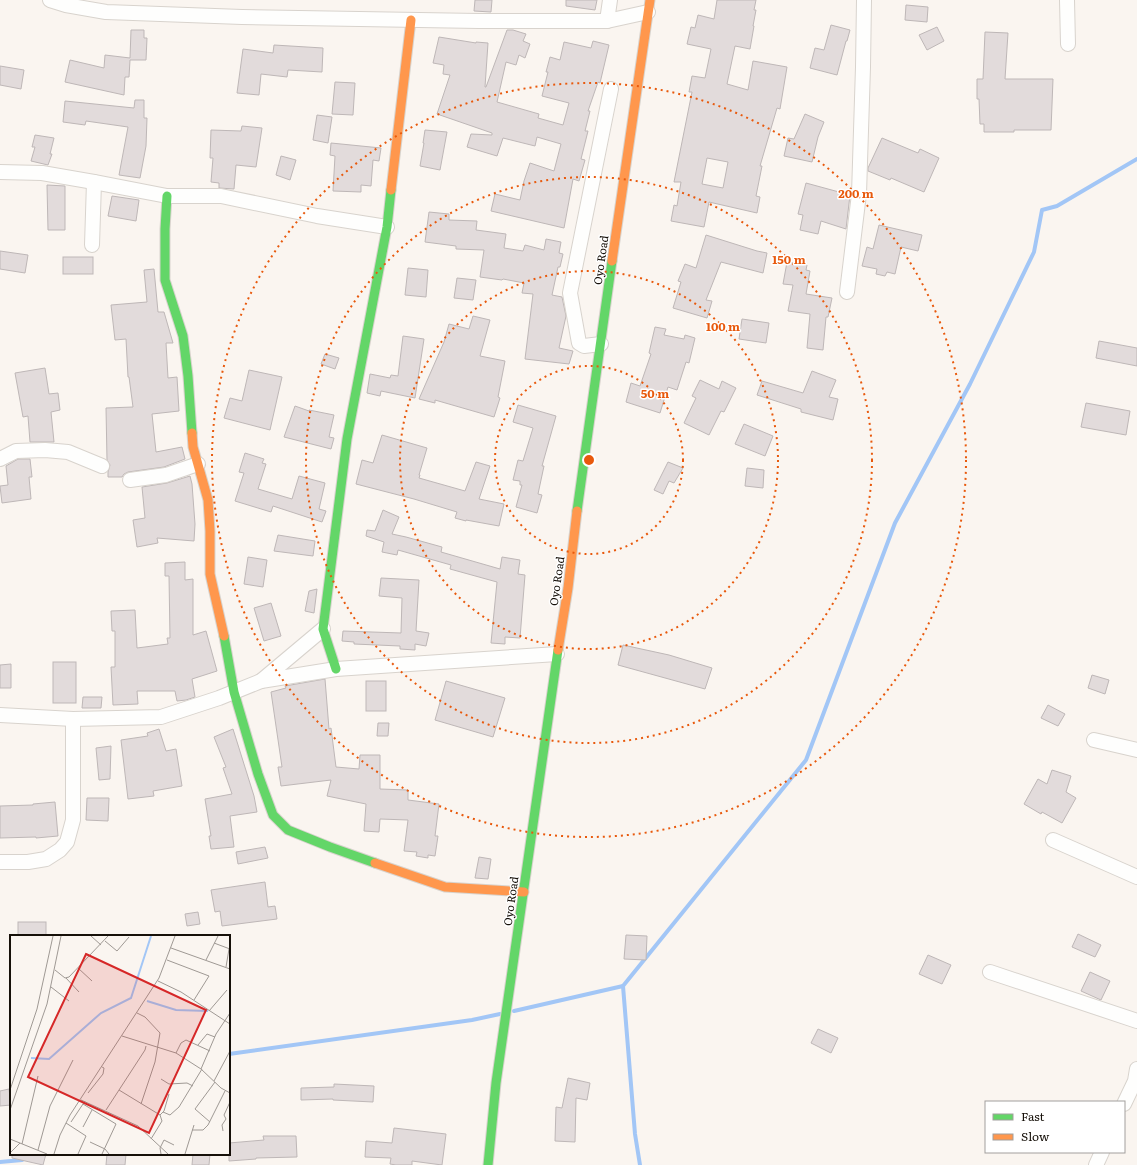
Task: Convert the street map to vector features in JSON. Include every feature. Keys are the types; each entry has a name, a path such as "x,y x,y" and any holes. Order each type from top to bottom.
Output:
{"main road":[{"name":"Oyo Road","path":"488,1165 496,1083 557,654 568,588 585,449 649,6"},
{"path":"336,669 323,629 347,439 388,227 394,154 411,20"},
{"path":"167,196 165,229 165,280 183,336 188,376 193,447 208,500 210,574 224,634 234,692 258,774 273,815 288,830 337,850 445,887 524,892"}],"street":[{"path":"50,0 66,5 106,12 242,17 411,20 607,21 649,6"},
{"path":"607,21 610,0"},
{"path":"847,292 859,194 864,67 864,0"},
{"path":"1067,0 1068,44"},
{"path":"601,344 584,346 579,343 570,293 611,89"},
{"path":"0,172 42,174 167,196 221,196 317,216 388,227"},
{"path":"92,245 94,182"},
{"path":"0,459 16,451 45,450 68,452 102,466"},
{"path":"130,480 166,475 198,464"},
{"path":"261,681 323,629"},
{"path":"0,715 73,719 161,718 261,681 336,669 557,654"},
{"path":"0,862 28,862 46,859 60,850 67,842 73,820 73,719"},
{"path":"1094,740 1137,750"},
{"path":"1053,840 1137,877"},
{"path":"990,972 1137,1021"},
{"path":"1125,1102 1135,1081 1137,1070"},
{"path":"1096,1165 1102,1153"}],"building":[{"path":"475,0 492,0 491,12 474,11"},
{"path":"566,0 597,0 595,10 566,6"},
{"path":"717,0 756,0 754,10 756,10 750,49 735,46 727,84 748,90 753,61 787,67 780,109 777,108 760,166 762,166 756,196 760,197 757,213 709,202 704,227 671,221 674,205 677,206 681,182 674,182 692,92 689,92 692,76 705,78 711,49 687,44 691,27 695,28 698,15 714,19","holes":["707,158 728,162 723,188 702,184"]},
{"path":"906,5 928,7 927,22 905,20"},
{"path":"831,25 850,30 837,75 810,68 815,48 824,50"},
{"path":"937,27 944,41 927,50 919,35"},
{"path":"131,30 144,30 144,38 147,38 146,60 130,60 129,77 125,77 124,95 65,82 70,60 104,68 105,55 130,58"},
{"path":"507,30 513,30 526,34 523,41 530,44 525,58 519,55 516,65 506,62 497,102 539,114 538,118 563,125 569,103 542,96 550,57 560,60 564,42 591,48 593,41 609,45 600,83 598,82 588,111 590,111 585,131 588,131 581,159 585,160 579,181 573,179 564,228 491,211 495,194 520,200 530,163 554,171 561,144 537,137 535,146 503,138 497,156 467,147 471,134 492,135 492,133 437,114 450,75 443,74 444,65 433,63 439,37 476,43 488,43 486,87"},
{"path":"985,32 1008,33 1005,79 1053,79 1051,130 984,132 984,124 980,124 979,99 977,99 977,79 983,79"},
{"path":"274,45 323,48 322,72 288,70 287,77 261,74 259,95 237,93 243,49 273,53"},
{"path":"0,66 24,70 21,89 0,85"},
{"path":"335,82 355,83 353,115 332,114"},
{"path":"135,100 144,100 144,118 147,118 146,146 140,178 119,175 128,127 86,121 85,125 63,122 65,101 134,108"},
{"path":"805,114 824,122 818,137 812,162 784,156 788,138 794,139"},
{"path":"317,115 332,117 328,143 313,140"},
{"path":"242,126 262,128 256,167 236,165 234,189 219,188 219,183 211,182 213,158 210,158 211,130 241,131"},
{"path":"425,130 447,132 440,170 420,166"},
{"path":"35,135 54,138 50,154 52,154 48,165 31,161 35,147 32,147"},
{"path":"882,138 918,153 920,149 939,158 924,192 891,178 890,180 868,171"},
{"path":"331,143 381,148 379,161 373,160 371,186 361,185 361,192 333,191 335,156 330,155"},
{"path":"281,156 296,160 290,180 276,175"},
{"path":"806,183 850,195 846,229 821,221 818,234 800,230 803,215 798,214"},
{"path":"47,185 65,186 65,230 48,230"},
{"path":"112,196 139,200 136,221 108,216"},
{"path":"429,212 449,214 449,220 477,221 476,230 506,234 504,248 523,251 525,245 544,250 546,239 561,242 559,253 563,254 560,267 558,267 552,295 562,297 566,316 559,348 573,351 569,364 525,359 533,294 522,293 524,283 480,277 484,250 456,249 456,246 425,242"},
{"path":"879,225 922,235 918,251 901,247 895,274 887,272 885,276 876,274 877,269 862,266 867,247 873,249"},
{"path":"706,235 767,253 763,273 721,262 706,300 712,301 707,318 673,308 681,282 678,281 685,264 696,268"},
{"path":"0,251 28,255 25,273 0,269"},
{"path":"63,257 93,257 93,274 63,274"},
{"path":"787,262 807,265 806,270 810,271 806,294 832,298 828,317 826,317 823,350 807,348 810,314 788,311 793,285 783,284"},
{"path":"408,268 428,270 426,297 405,295"},
{"path":"154,269 158,312 164,312 173,343 166,343 168,378 177,377 179,411 152,414 156,452 182,447 185,459 164,467 128,472 122,477 108,477 110,465 107,460 106,408 133,407 128,377 126,339 115,340 111,305 147,302 144,270"},
{"path":"457,278 476,280 473,300 454,298"},
{"path":"473,316 490,320 480,356 505,361 498,397 500,398 494,417 435,400 435,403 419,399 444,342 449,324 469,329"},
{"path":"742,319 769,323 766,343 739,339"},
{"path":"655,327 666,329 664,335 684,339 685,335 695,338 689,363 686,362 677,390 668,387 660,413 626,402 631,383 640,386 651,354 649,353"},
{"path":"403,336 424,339 415,398 381,391 380,396 367,393 370,374 390,378 391,375 398,376"},
{"path":"1099,341 1137,348 1137,366 1096,358"},
{"path":"325,354 339,358 335,369 321,364"},
{"path":"45,368 49,394 58,393 60,410 51,412 54,442 30,442 28,416 23,417 15,373"},
{"path":"249,370 282,377 270,430 224,418 230,398 242,401"},
{"path":"812,371 836,380 829,397 838,399 833,420 801,412 801,409 757,395 762,381 803,393"},
{"path":"700,380 719,389 722,381 736,388 724,412 721,411 709,435 684,423 696,398 692,396"},
{"path":"1086,403 1130,411 1126,435 1081,427"},
{"path":"518,405 556,416 542,466 544,466 538,494 542,495 537,513 516,507 522,485 520,485 520,481 513,480 518,460 523,461 533,428 513,422"},
{"path":"295,406 309,411 334,415 329,437 334,438 331,449 284,437"},
{"path":"744,424 773,436 765,456 735,444"},
{"path":"382,435 427,448 419,478 465,491 476,462 490,466 479,499 504,504 499,526 455,518 457,512 356,484 362,460 373,463"},
{"path":"245,453 264,459 262,463 266,464 258,489 292,499 299,476 325,483 319,509 326,511 322,522 273,506 271,512 235,501 244,473 239,472"},
{"path":"18,459 30,459 32,477 29,477 31,499 2,503 0,486 8,485 6,466"},
{"path":"668,462 683,468 674,483 669,481 663,494 654,490"},
{"path":"747,468 764,470 763,488 745,486"},
{"path":"190,476 195,524 194,541 157,538 158,543 137,547 133,520 145,518 142,487 167,483"},
{"path":"383,510 399,517 392,534 442,547 441,552 500,569 502,557 520,560 518,574 525,575 520,638 505,637 505,644 491,643 497,582 450,569 451,565 398,550 397,555 382,552 384,542 366,536 367,530 375,531"},
{"path":"278,535 315,541 313,556 274,551"},
{"path":"248,557 267,560 263,587 244,584"},
{"path":"185,562 185,580 193,579 193,635 206,631 217,671 192,679 195,697 186,700 177,701 175,691 137,691 138,704 113,705 111,667 115,667 115,631 112,631 111,611 135,610 137,648 168,644 167,638 170,638 169,576 165,576 165,563"},
{"path":"381,578 419,580 416,631 429,633 426,646 415,644 415,650 400,649 400,646 354,644 354,642 342,641 343,631 401,633 402,598 379,596"},
{"path":"317,589 314,613 305,611 309,591"},
{"path":"271,603 281,636 264,641 254,608"},
{"path":"623,645 669,655 712,668 705,689 618,665"},
{"path":"53,662 76,662 76,703 53,703"},
{"path":"11,664 11,688 0,688 0,665"},
{"path":"1092,675 1109,680 1105,694 1088,688"},
{"path":"325,679 329,729 331,728 336,767 359,769 360,755 380,755 380,789 408,790 408,800 439,804 435,836 438,836 435,856 428,855 428,858 416,856 417,852 404,851 408,820 380,819 379,832 364,831 366,804 327,796 331,780 281,786 278,767 282,767 271,692 286,688 285,686"},
{"path":"366,681 386,681 386,711 366,711"},
{"path":"446,681 505,698 493,737 435,720"},
{"path":"83,697 102,697 101,708 82,708"},
{"path":"1048,705 1065,714 1058,726 1041,718"},
{"path":"378,723 389,723 388,736 377,736"},
{"path":"159,729 166,751 176,749 182,786 153,791 154,796 128,799 121,740 148,736 147,733"},
{"path":"233,729 254,796 257,812 230,816 234,847 211,849 209,836 211,836 205,799 232,794 223,768 226,767 214,737"},
{"path":"111,746 110,779 99,780 96,748"},
{"path":"1052,770 1071,776 1066,792 1076,798 1062,823 1042,812 1041,814 1024,804 1038,779 1047,784"},
{"path":"87,798 109,798 108,821 86,820"},
{"path":"55,802 58,836 36,838 0,838 0,806 33,805"},
{"path":"265,847 268,858 238,864 236,852"},
{"path":"479,857 491,859 488,879 475,878"},
{"path":"265,882 268,907 275,906 277,919 222,926 220,911 215,912 211,890"},
{"path":"198,912 200,924 187,926 185,914"},
{"path":"18,922 46,922 46,935 18,935"},
{"path":"1078,934 1101,945 1095,957 1072,947"},
{"path":"626,935 647,936 646,960 624,959"},
{"path":"928,955 951,965 942,984 919,974"},
{"path":"1090,972 1110,981 1101,1000 1081,991"},
{"path":"818,1029 838,1038 831,1053 811,1043"},
{"path":"568,1078 590,1083 587,1100 576,1098 575,1142 555,1141 556,1107 562,1108"},
{"path":"334,1084 374,1086 373,1102 333,1099 301,1100 301,1088 334,1087"},
{"path":"9,1089 10,1105 0,1106 0,1091"},
{"path":"394,1128 446,1134 442,1165 412,1161 412,1165 396,1165 390,1164 391,1158 365,1157 366,1141 392,1143"},
{"path":"263,1136 296,1136 297,1157 256,1158 229,1161 230,1143 264,1140"},
{"path":"12,1155 46,1155 43,1165 12,1158"},
{"path":"107,1155 126,1155 125,1165 106,1165"},
{"path":"193,1155 210,1155 209,1165 192,1165"}],"waterway":[{"path":"640,1165 635,1134 623,986 806,760 895,523 970,384 1034,252 1042,210 1057,206 1137,159"},
{"path":"514,1011 623,986"},
{"path":"230,1054 472,1020 500,1014"},
{"path":"0,1162 22,1160 32,1155"}],"traffic: fast":[{"path":"336,669 323,629 347,439 387,227 391,190"},
{"path":"167,196 165,229 165,280 183,336 188,376 192,433"},
{"path":"577,511 612,261"},
{"path":"224,636 234,692 258,774 273,815 288,830 375,863"},
{"path":"488,1165 496,1083 558,650"}],"traffic: slow":[{"path":"612,261 650,0"},
{"path":"391,190 411,20"},
{"path":"192,433 193,447 208,500 210,574 224,636"},
{"path":"558,650 568,588 577,511"},
{"path":"375,863 445,887 524,892"}]}
